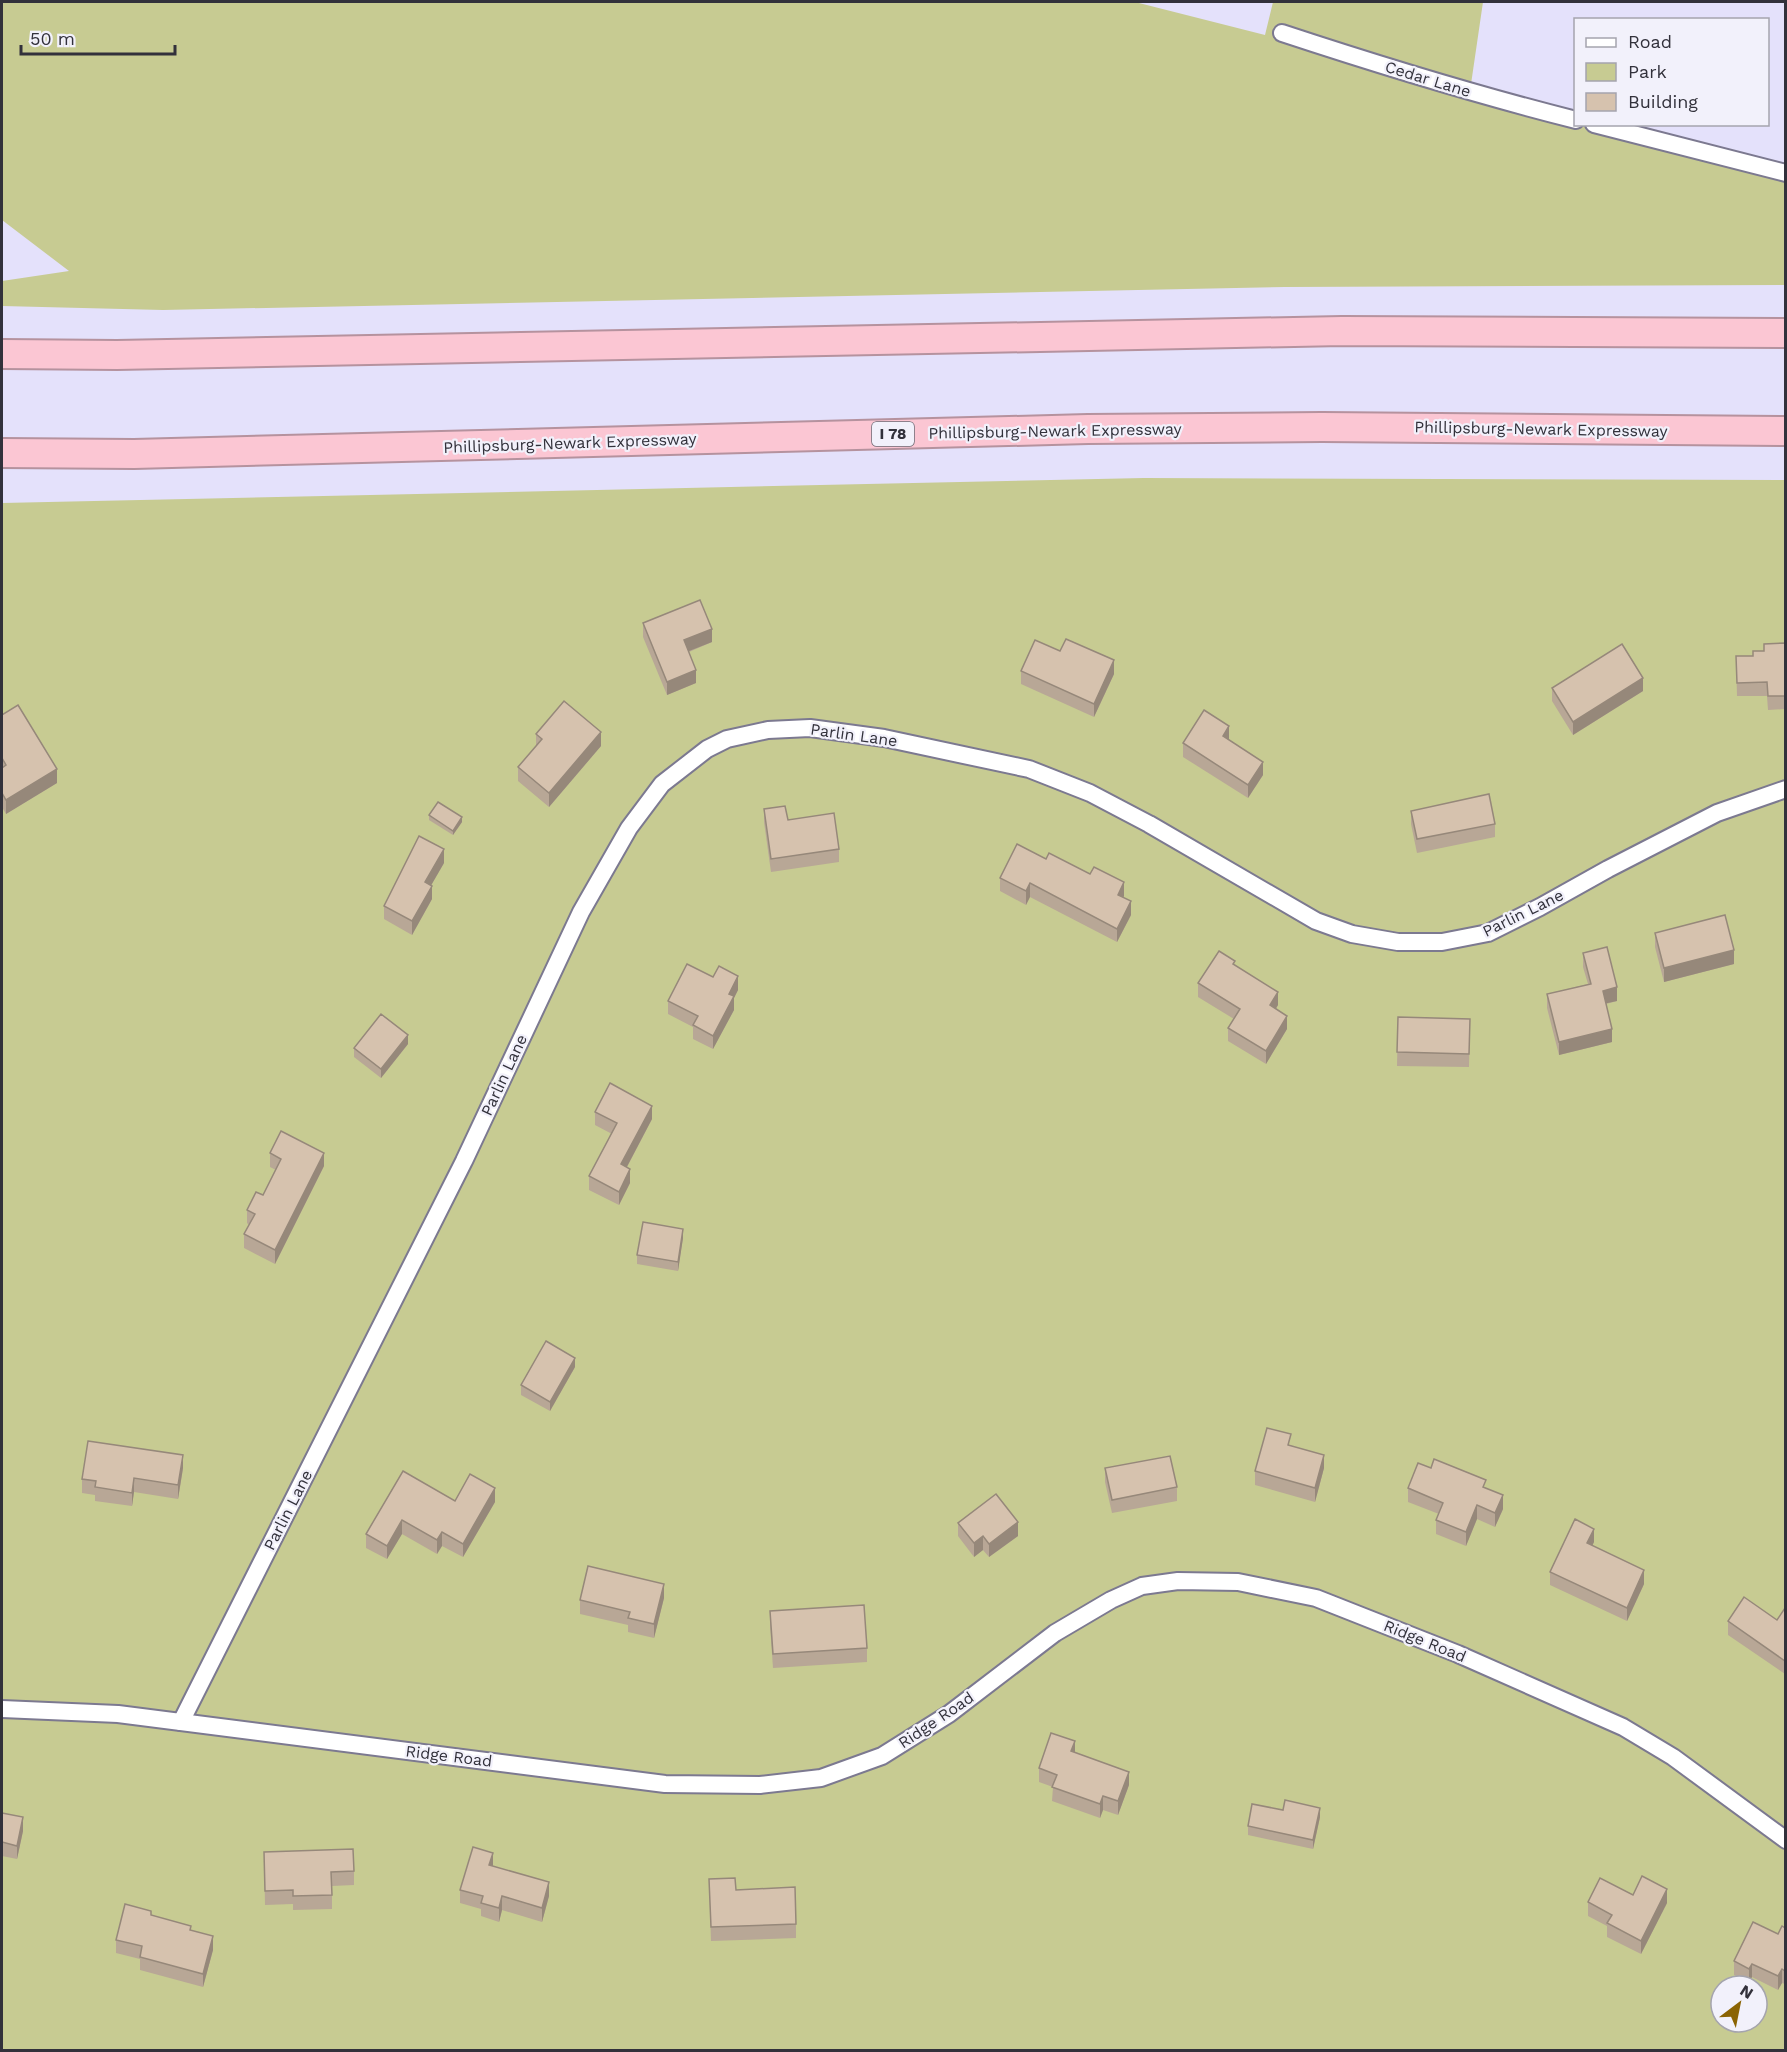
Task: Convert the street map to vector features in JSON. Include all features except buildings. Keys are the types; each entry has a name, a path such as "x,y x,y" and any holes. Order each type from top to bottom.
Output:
{"highway":[{"path":"2,354 117,356 1342,331 1785,333"},
{"name":"Phillipsburg-Newark Expressway","path":"2,453 134,454 1088,429 1322,427 1785,432"},
{"path":"2,464 134,454"}],"street":[{"name":"Cedar Lane","path":"1282,33 1350,56 1508,103 1574,120"},
{"path":"1602,126 1785,173"},
{"name":"Parlin Lane","path":"181,1722 464,1161 581,912 629,828 662,784 707,749 727,739 768,730 810,728 884,738 1029,769 1089,793 1149,824 1316,921 1352,934 1398,942 1442,942 1488,933 1540,907 1608,868 1717,813 1785,789"},
{"name":"Ridge Road","path":"2,1709 118,1714 665,1784 760,1785 821,1778 882,1756 949,1714 1055,1634 1111,1600 1142,1586 1178,1581 1238,1582 1316,1598 1458,1654 1623,1727 1673,1757 1785,1840"}],"green space":[{"path":"2,2 1135,2 1265,35 1273,2 1483,2 1470,91 1574,123 1574,126 1622,126 1785,163 1785,285 1285,287 163,310 2,306 2,281 69,271 2,220"},
{"path":"1144,478 1785,480 1785,2050 2,2050 2,503"}]}
